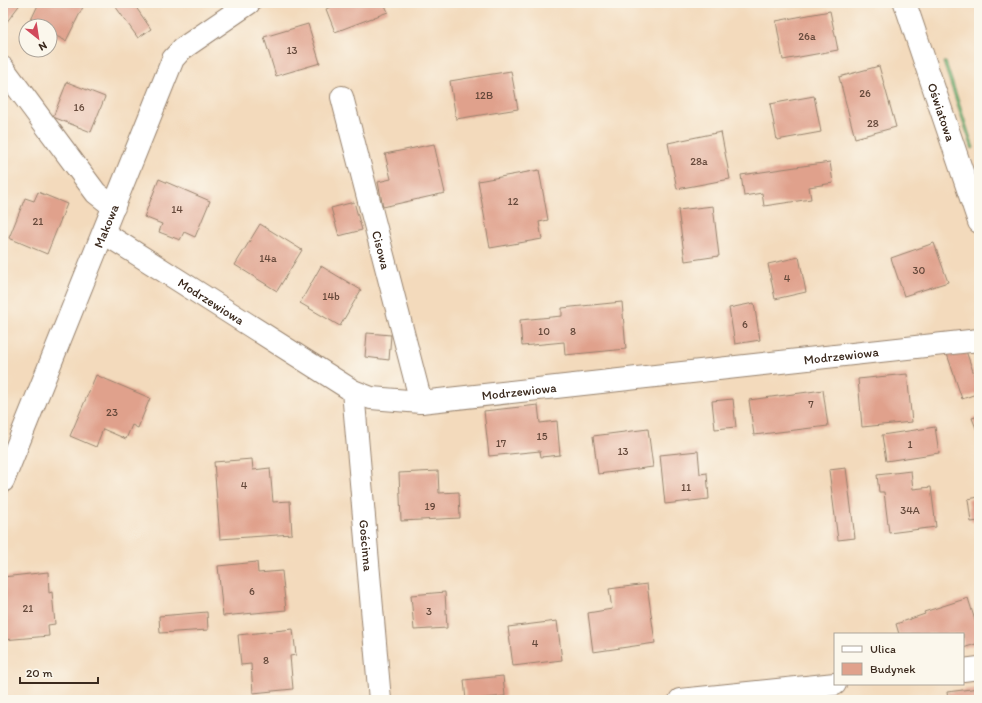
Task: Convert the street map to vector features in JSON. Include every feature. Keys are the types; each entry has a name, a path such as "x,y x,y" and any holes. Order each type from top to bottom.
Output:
{"street":[{"name":"Makowa","path":"3,481 173,59 182,49 249,3"},
{"name":"Oświatowa","path":"905,3 979,222"},
{"path":"3,68 96,194 114,207"},
{"name":"Cisowa","path":"342,97 421,402"},
{"name":"Modrzewiowa","path":"104,233 353,391 371,398 421,402 979,340"},
{"name":"Gościnna","path":"353,391 380,700"},
{"path":"964,670 979,668"},
{"path":"680,700 834,684"}],"green space":[{"path":"943,62 946,62 974,148 972,149"}],"building":[{"path":"3,3 21,3 3,27"},
{"path":"39,3 85,3 66,41 58,37 58,18 32,18"},
{"path":"113,3 133,3 151,29 138,38"},
{"path":"339,3 384,3 388,12 335,32 326,9"},
{"path":"830,11 838,50 783,60 776,21"},
{"path":"308,24 320,63 276,76 264,37"},
{"path":"879,66 896,127 855,138 839,77"},
{"path":"511,71 518,109 456,119 450,81"},
{"path":"67,82 105,97 91,132 53,117"},
{"path":"814,96 821,132 777,140 770,104"},
{"path":"721,132 730,179 677,189 668,143"},
{"path":"434,144 445,193 383,207 378,182 391,179 385,154"},
{"path":"830,162 833,183 809,187 811,199 764,206 762,193 744,196 741,175"},
{"path":"539,170 548,220 539,222 542,239 490,248 478,181"},
{"path":"159,179 210,201 195,237 184,232 180,240 159,232 162,224 144,217"},
{"path":"38,192 67,204 47,254 9,238 25,198 34,201"},
{"path":"354,202 362,230 339,236 331,208"},
{"path":"713,206 719,256 685,261 678,210"},
{"path":"260,224 302,250 277,291 235,265"},
{"path":"934,243 948,282 904,296 891,258"},
{"path":"799,257 806,292 775,299 768,264"},
{"path":"321,266 361,290 340,326 300,303"},
{"path":"622,302 626,349 565,355 564,342 522,346 520,320 562,316 562,308"},
{"path":"754,303 760,340 735,344 729,308"},
{"path":"367,333 391,335 389,360 365,357"},
{"path":"965,348 975,377 979,376 979,393 962,399 947,354"},
{"path":"907,374 912,422 862,427 858,379"},
{"path":"96,375 150,398 138,428 132,425 126,439 103,429 96,447 70,436"},
{"path":"823,390 828,426 754,435 749,400"},
{"path":"733,399 736,427 715,429 712,401"},
{"path":"538,405 540,423 557,421 560,455 541,457 540,451 489,456 484,411"},
{"path":"979,416 979,436 972,418"},
{"path":"935,427 939,453 886,461 882,435"},
{"path":"648,429 653,467 598,474 593,436"},
{"path":"698,451 700,474 707,473 709,499 665,504 660,455"},
{"path":"252,459 253,470 270,468 273,502 290,501 292,534 220,539 214,462"},
{"path":"846,468 855,538 838,540 829,470"},
{"path":"438,471 439,493 459,492 460,518 401,521 399,473"},
{"path":"911,471 913,489 931,487 936,527 889,533 884,492 879,492 877,475"},
{"path":"979,497 979,521 971,522 968,499"},
{"path":"257,562 258,573 282,571 286,610 223,616 218,566"},
{"path":"48,572 49,593 52,592 55,624 48,625 49,636 3,640 3,577"},
{"path":"647,584 655,643 593,652 588,613 612,609 609,589"},
{"path":"445,592 447,628 414,630 411,595"},
{"path":"968,598 979,633 979,643 964,648 964,633 899,633 896,624 925,614 924,612"},
{"path":"207,612 208,630 160,633 159,616"},
{"path":"557,621 562,660 513,666 508,627"},
{"path":"293,629 296,655 290,656 293,689 253,693 251,664 241,665 238,635"},
{"path":"503,676 505,696 466,700 464,680"},
{"path":"979,688 979,700 948,700 947,692"},
{"path":"10,697 10,700 3,700 3,698"}]}
